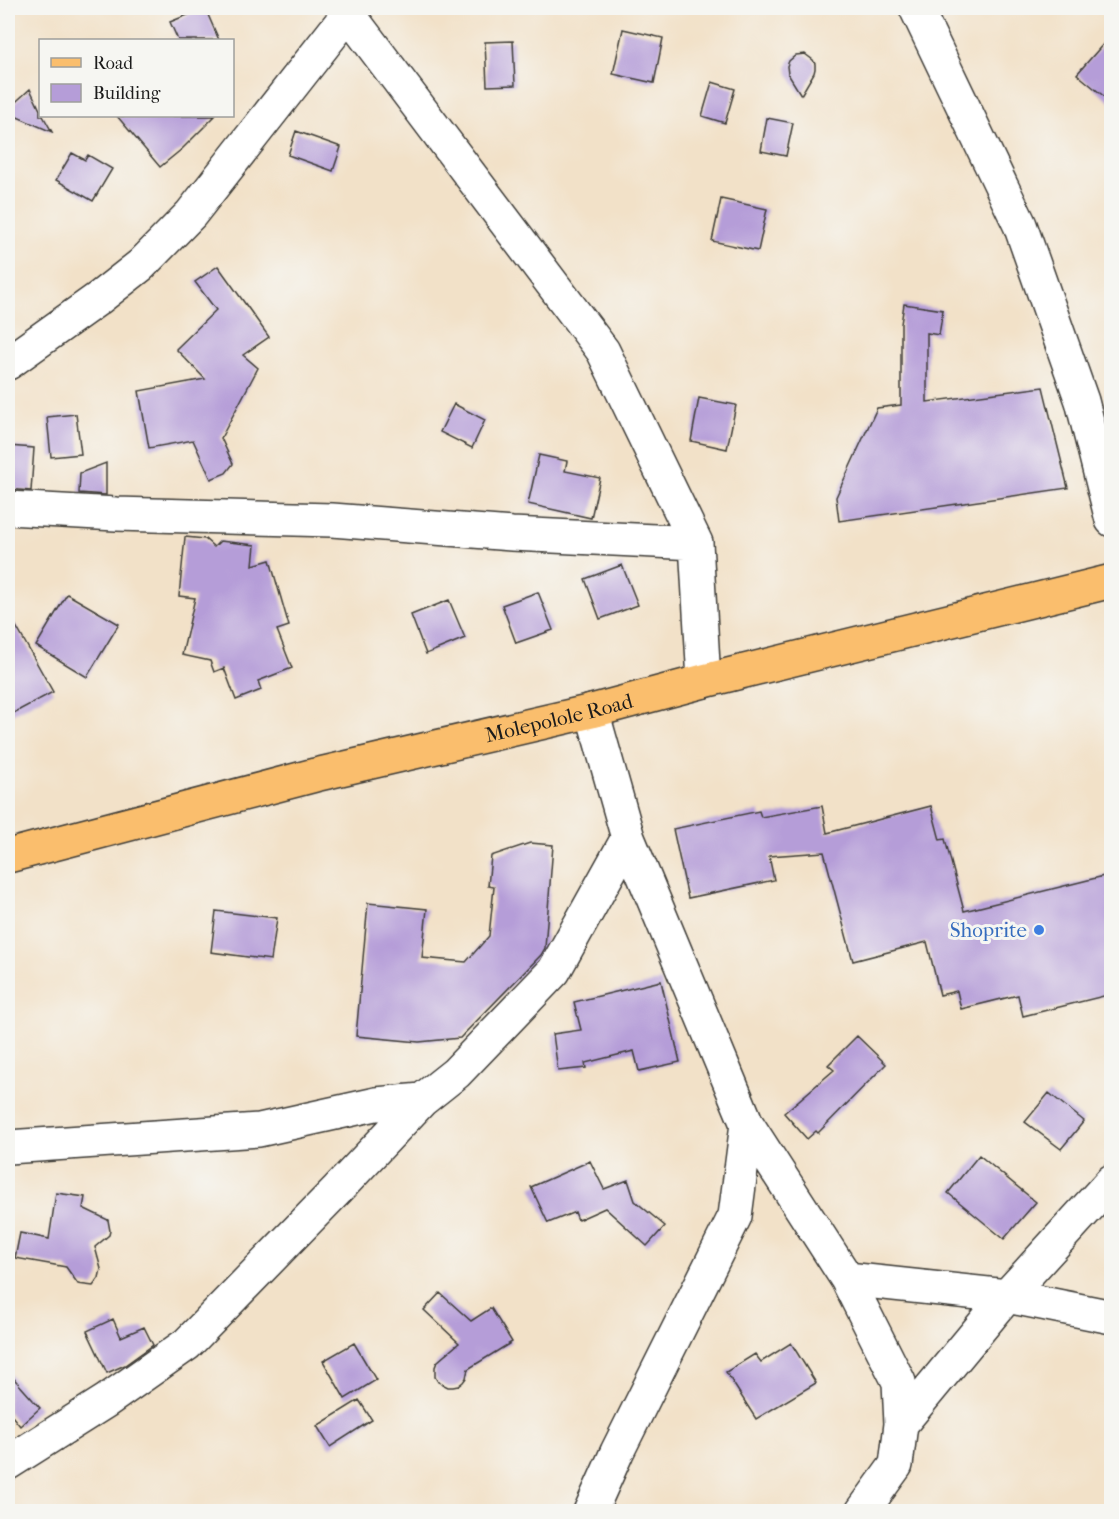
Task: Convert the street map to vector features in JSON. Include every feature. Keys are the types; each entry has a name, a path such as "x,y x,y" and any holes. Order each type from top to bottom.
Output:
{"main road":[{"name":"Molepolole Road","path":"8,856 315,775 592,711 704,681 1112,581"}],"street":[{"path":"916,8 1020,225 1082,400 1112,520"},
{"path":"8,363 141,265 191,214 346,11 603,351 696,543 704,681"},
{"path":"8,508 116,514 332,520 512,534 696,543"},
{"path":"592,711 628,838 747,1124 847,1279 899,1382 901,1424 896,1465 862,1512"},
{"path":"8,1463 106,1401 187,1344 422,1100 456,1073 554,971 628,838"},
{"path":"8,1147 259,1130 376,1104 422,1100"},
{"path":"590,1512 617,1452 735,1216 747,1124"},
{"path":"901,1424 1007,1296 1112,1181"},
{"path":"847,1279 1007,1296 1112,1317"}],"building":[{"path":"205,8 219,39 178,39 170,22"},
{"path":"623,29 663,38 654,83 613,74"},
{"path":"1112,34 1112,103 1077,74"},
{"path":"513,41 515,85 487,86 485,42"},
{"path":"805,54 813,60 815,69 801,95 788,74 787,66 796,55"},
{"path":"712,82 735,89 725,123 702,116"},
{"path":"30,89 39,108 39,117 44,117 52,132 8,113 8,109"},
{"path":"118,117 214,117 182,149 160,167"},
{"path":"767,118 793,123 786,156 761,151"},
{"path":"296,131 341,147 333,171 288,155"},
{"path":"72,153 85,160 88,155 112,169 93,201 56,180"},
{"path":"721,199 767,209 758,251 712,241"},
{"path":"218,266 269,337 243,355 258,368 221,438 233,464 226,473 211,479 193,440 149,448 139,391 205,379 176,349 216,310 195,282"},
{"path":"904,304 943,310 939,335 927,333 927,402 1043,387 1068,488 839,521 836,497 877,408 901,405 901,324"},
{"path":"699,398 736,405 727,449 691,441"},
{"path":"454,404 485,420 472,448 440,432"},
{"path":"76,414 81,454 51,457 47,417"},
{"path":"8,446 34,448 31,491 8,489"},
{"path":"539,455 567,461 565,471 600,478 591,518 528,504"},
{"path":"106,463 106,495 79,493 80,473"},
{"path":"185,537 205,539 214,547 220,541 255,545 253,565 270,560 289,626 277,630 292,668 258,681 261,690 236,700 224,668 214,672 210,661 182,655 195,598 179,596"},
{"path":"622,565 638,605 600,619 585,579"},
{"path":"538,592 553,630 516,643 502,605"},
{"path":"67,594 119,624 87,677 36,646"},
{"path":"449,600 465,638 426,654 411,615"},
{"path":"8,612 53,692 8,716"},
{"path":"822,806 827,833 931,806 940,840 945,839 964,911 1112,874 1112,994 1023,1016 1018,995 961,1009 957,991 940,995 927,942 853,961 824,852 769,856 774,880 688,898 673,829 759,811 761,817"},
{"path":"530,843 553,845 545,948 541,955 460,1038 419,1042 356,1036 368,903 427,909 422,958 466,962 489,936 494,887 488,886 491,856"},
{"path":"216,911 277,918 271,960 211,952"},
{"path":"661,981 680,1062 639,1071 634,1051 585,1063 586,1068 558,1071 553,1034 581,1030 574,1002"},
{"path":"857,1036 886,1064 818,1133 816,1131 807,1139 784,1113 834,1070 828,1065"},
{"path":"1049,1093 1084,1121 1061,1149 1025,1122"},
{"path":"979,1155 1036,1202 1004,1239 948,1193"},
{"path":"590,1161 604,1189 628,1180 635,1201 665,1226 647,1246 605,1208 578,1220 575,1212 548,1223 531,1187"},
{"path":"56,1193 85,1197 83,1208 108,1220 109,1235 95,1247 101,1269 99,1278 93,1286 78,1284 66,1267 15,1258 20,1233 49,1239"},
{"path":"440,1293 471,1321 491,1308 512,1342 468,1369 463,1382 453,1387 438,1382 435,1377 435,1367 437,1362 459,1343 424,1310"},
{"path":"113,1319 121,1337 144,1327 153,1345 125,1365 107,1373 87,1331"},
{"path":"354,1343 376,1380 345,1399 323,1361"},
{"path":"791,1343 816,1383 756,1419 726,1372 755,1354 761,1362"},
{"path":"8,1372 40,1408 20,1426 8,1411"},
{"path":"359,1400 372,1420 330,1447 317,1426"}],"place":[{"name":"Shoprite","path":"1039,930"}]}
